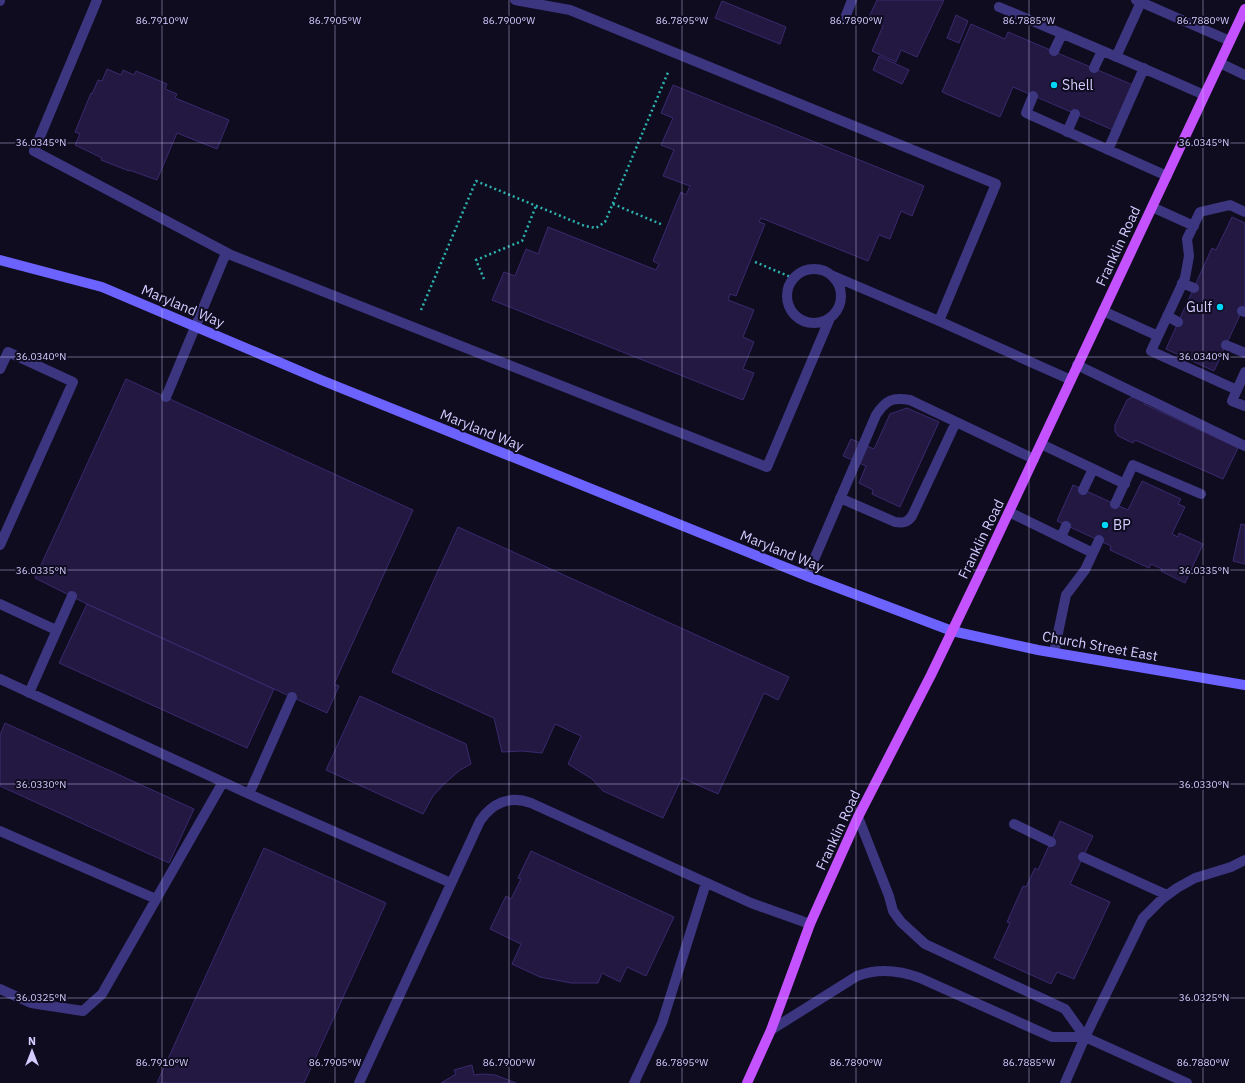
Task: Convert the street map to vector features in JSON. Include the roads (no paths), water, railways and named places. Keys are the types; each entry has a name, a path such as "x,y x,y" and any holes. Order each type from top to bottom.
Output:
{"main road":[{"name":"Franklin Road","path":"747,1083 771,1030 810,924 858,817 952,631 1009,512 1204,95 1230,41 1242,24 1245,9"},
{"name":"Maryland Way","path":"0,260 102,287 321,380 807,576 952,631"},
{"name":"Church Street East","path":"952,631 1008,644 1245,684"}],"street":[{"path":"97,0 34,151 226,253 767,467 830,318"},
{"path":"515,0 570,10 996,184 939,321"},
{"path":"845,18 852,0"},
{"path":"1116,57 1139,1 1230,41"},
{"path":"999,6 1204,95"},
{"path":"1054,51 1062,34"},
{"path":"1094,68 1102,51"},
{"path":"1220,63 1245,75"},
{"path":"1108,150 1144,68"},
{"path":"1033,96 1026,113 1167,176"},
{"path":"1067,132 1075,114"},
{"path":"1237,390 1151,351 1182,284 1187,269 1189,256 1187,240 1200,212 1230,205 1245,212"},
{"path":"1152,207 1194,226"},
{"path":"166,397 194,326 226,253"},
{"path":"831,274 839,285 841,297 838,310 830,318 821,322 811,323 804,321 793,313 788,306 786,298 788,286 793,278 802,271 813,268 822,269 1071,380"},
{"path":"1182,284 1194,288"},
{"path":"1103,311 1158,336"},
{"path":"1167,316 1178,322"},
{"path":"1226,345 1245,353"},
{"path":"0,369 8,352 73,382 0,545"},
{"path":"1077,365 1245,446"},
{"path":"1245,372 1232,401 1245,406"},
{"path":"807,576 876,415 886,402 901,398 910,400 1034,459"},
{"path":"840,498 896,522 902,523 909,520 956,422"},
{"path":"1041,444 1125,484"},
{"path":"1114,504 1133,465 1201,494"},
{"path":"1083,490 1093,469"},
{"path":"1009,512 1093,553"},
{"path":"1061,537 1066,526"},
{"path":"1054,652 1066,595 1085,570 1099,540"},
{"path":"28,693 72,596"},
{"path":"0,604 56,630"},
{"path":"1,681 249,794 451,883"},
{"path":"249,794 292,697"},
{"path":"0,989 31,1003 83,1011 102,994 223,782"},
{"path":"359,1083 484,815 490,808 499,803 516,799 531,803 751,903 810,924"},
{"path":"858,817 889,896 893,911 901,922 914,935 925,944 1065,1009 1085,1037"},
{"path":"1014,824 1051,842"},
{"path":"0,831 156,899"},
{"path":"1083,857 1167,895"},
{"path":"1065,1083 1085,1037 1143,918 1167,895 1195,878 1245,860"},
{"path":"634,1083 662,1022 706,883"},
{"path":"771,1030 857,976 878,970 908,973 1052,1037 1085,1037 1186,1083"}],"place":[{"name":"Shell","path":"1054,85"},
{"name":"Gulf","path":"1220,307"},
{"name":"BP","path":"1105,525"}]}
